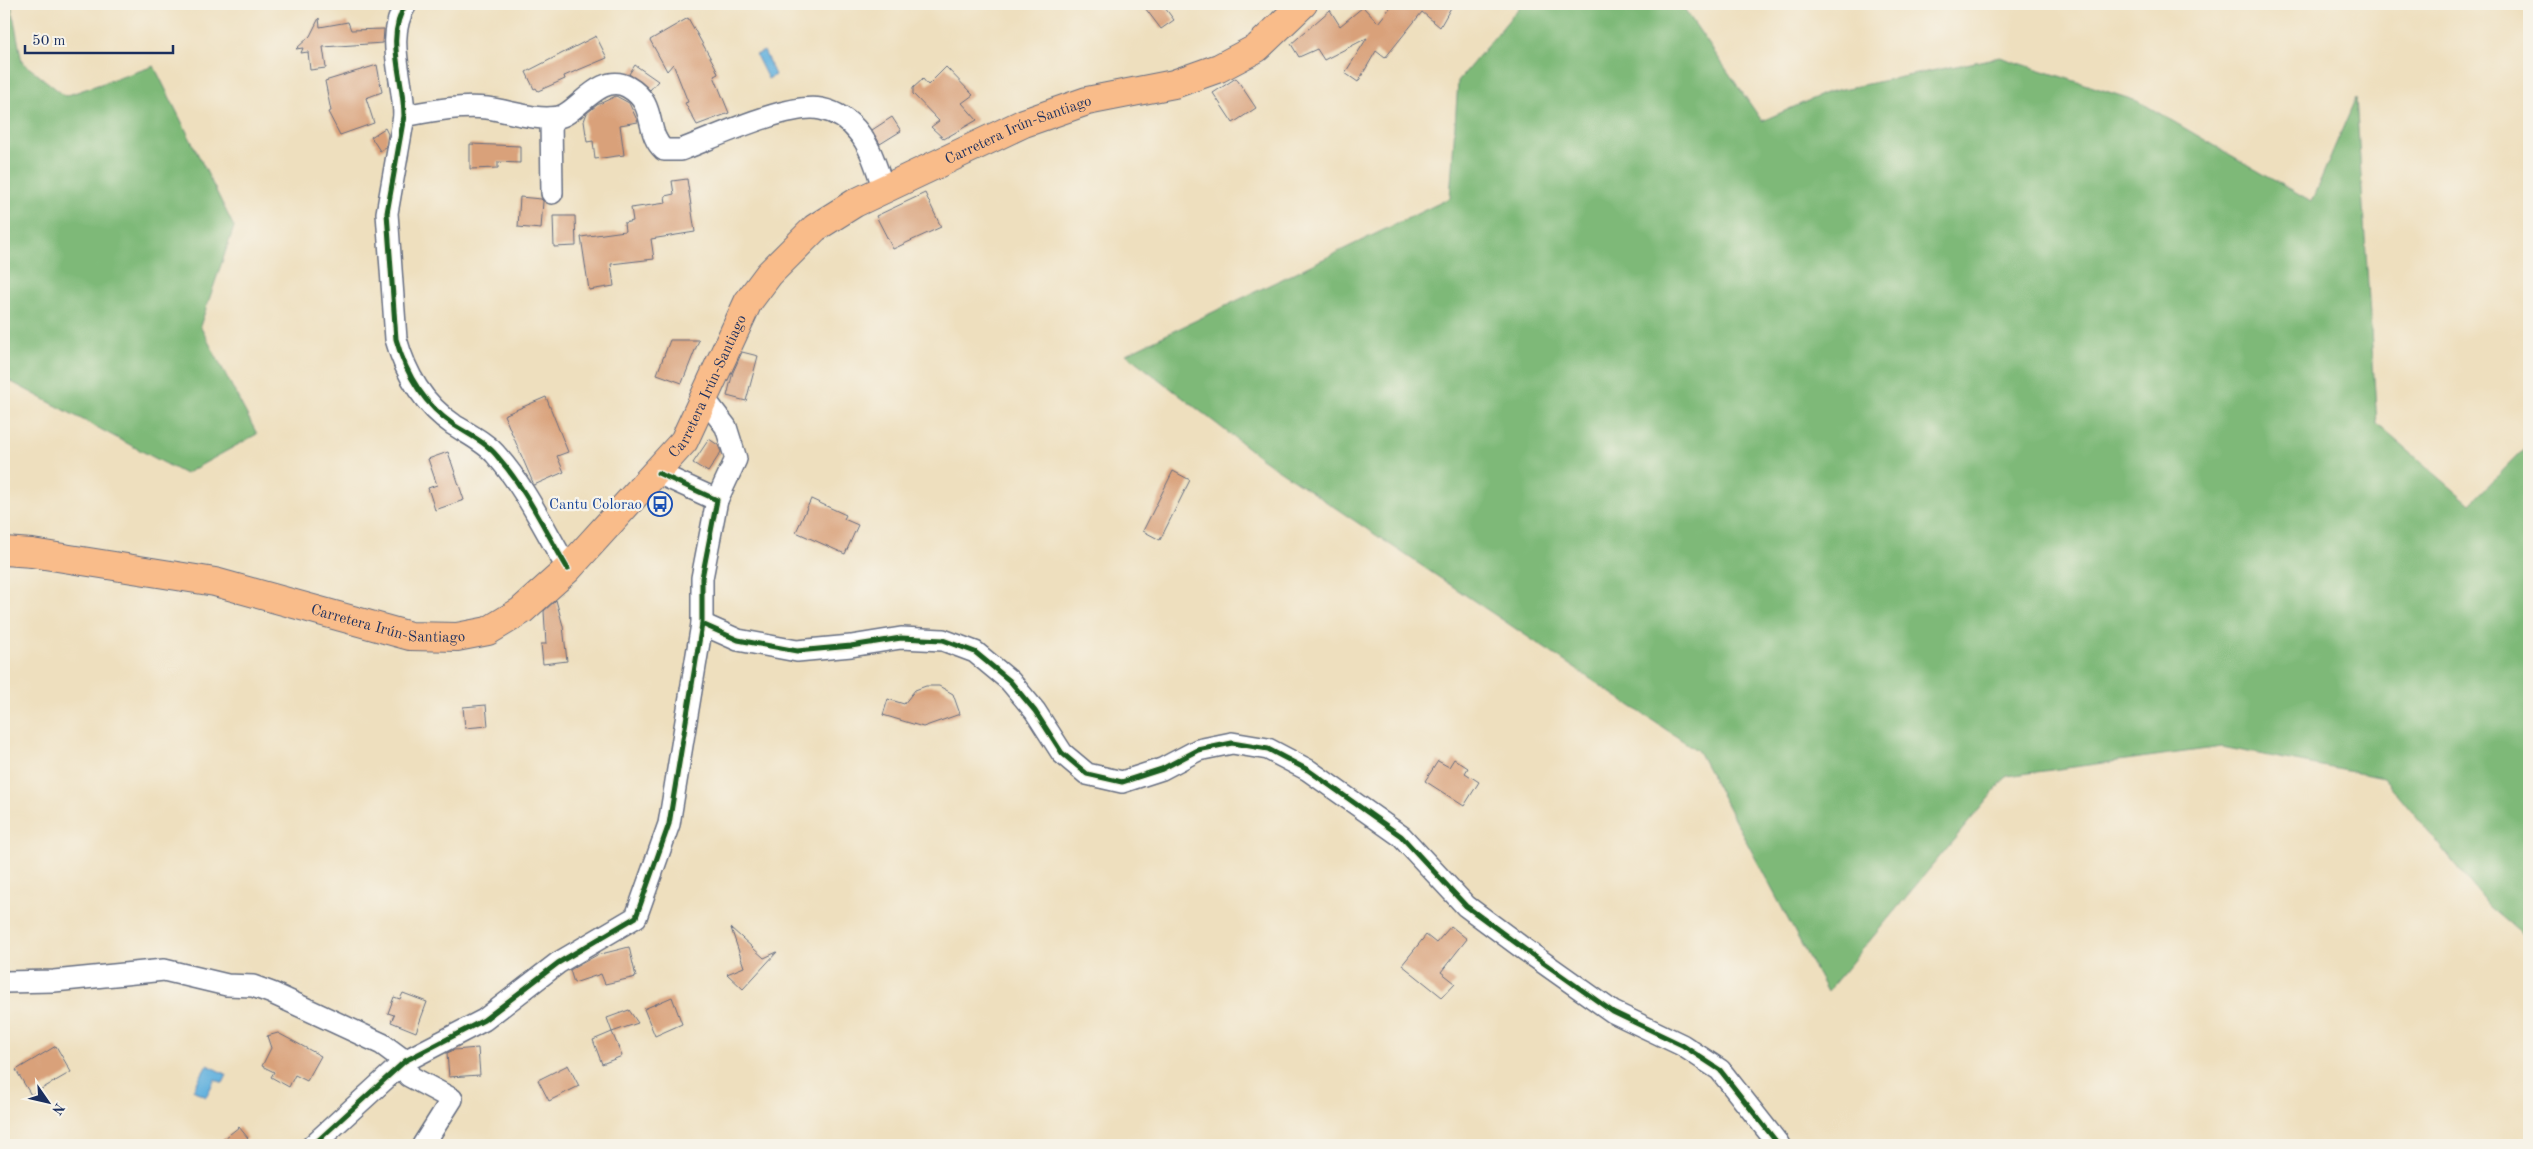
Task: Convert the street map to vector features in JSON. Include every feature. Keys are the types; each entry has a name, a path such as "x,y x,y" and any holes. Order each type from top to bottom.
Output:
{"highway":[{"name":"Carretera Irún-Santiago","path":"4,551 32,553 215,582 410,636 457,637 488,631 521,610 568,569 658,472 684,441 748,302 768,274 815,228 855,203 1024,124 1087,101 1174,84 1219,68 1257,48 1303,4"}],"street":[{"path":"406,4 398,21 396,65 404,102 404,116 388,213 396,339 400,353 416,387 428,405 496,454 514,476 568,569"},
{"path":"404,116 450,108 485,108 551,118 561,117 582,100 605,86 616,84 627,86 648,106 656,143 664,150 681,150 788,111 819,108 840,115 859,133 874,159 884,189"},
{"path":"551,118 552,193"},
{"path":"314,1145 405,1061 484,1020 558,964 636,916 669,824 702,624 702,578 717,500 736,459 726,427 704,398"},
{"path":"658,472 717,500"},
{"path":"702,624 738,640 797,651 851,646 901,638 943,640 959,646 974,652 1010,681 1035,711 1062,753 1087,774 1122,782 1162,769 1198,750 1232,743 1268,749 1308,770 1401,836 1466,906 1548,966 1613,1012 1682,1045 1720,1070 1779,1145"},
{"path":"4,982 54,981 164,970 227,985 252,986 272,993 382,1044 405,1061 409,1076 452,1099 423,1145"}],"green space":[{"path":"4,4 11,4 22,62 65,96 154,66 234,227 200,326 257,434 185,474 4,378"},
{"path":"1522,4 1681,4 1762,121 1828,92 2000,57 2140,102 2311,202 2356,97 2377,424 2470,504 2529,444 2529,940 2489,906 2384,778 2222,747 2007,776 1827,992 1698,751 1261,458 1126,354 1450,198 1458,81"}],"water":[{"path":"764,51 775,75 768,79 756,55"},
{"path":"207,1065 227,1075 223,1083 215,1079 206,1097 193,1090"}],"building":[{"path":"1142,4 1162,4 1174,20 1161,29"},
{"path":"1393,4 1453,4 1440,27 1422,12 1385,58 1376,51 1358,82 1345,73 1367,38 1324,60 1317,49 1299,57 1291,44 1330,10 1340,26 1363,7 1378,23"},
{"path":"319,18 320,27 348,22 351,30 384,29 383,43 323,47 326,68 310,70 308,52 301,53 303,48 296,49 310,36"},
{"path":"688,18 715,66 718,74 714,76 729,113 697,125 685,103 688,102 673,64 667,71 650,40"},
{"path":"596,36 607,58 564,76 565,79 538,91 536,88 534,89 526,72"},
{"path":"377,65 382,92 366,98 374,123 340,135 328,112 331,111 325,81"},
{"path":"635,65 658,81 650,90 629,74"},
{"path":"946,67 973,95 962,103 977,120 944,139 931,127 939,121 913,94 913,88 923,79 928,85"},
{"path":"1236,78 1256,108 1233,123 1213,93"},
{"path":"616,96 629,103 638,122 620,125 624,155 595,159 593,141 587,142 584,121 587,113 597,105"},
{"path":"892,117 901,131 880,144 872,130"},
{"path":"385,128 388,134 386,147 380,151 371,137"},
{"path":"470,144 520,146 520,163 498,162 498,168 470,169"},
{"path":"687,179 695,232 651,239 654,259 611,264 614,286 589,290 581,237 625,231 624,223 633,221 631,208 666,203 665,196 674,194 672,181"},
{"path":"925,193 941,227 893,249 876,216"},
{"path":"520,197 541,199 543,201 541,229 518,227"},
{"path":"553,216 575,216 576,246 554,247"},
{"path":"670,340 699,340 682,383 657,374"},
{"path":"742,352 758,356 746,401 727,396 733,372"},
{"path":"546,397 568,452 557,456 564,472 534,485 504,415"},
{"path":"709,439 718,445 721,452 708,472 693,463"},
{"path":"448,452 464,500 435,510 428,488 437,485 428,459"},
{"path":"1173,471 1190,480 1160,540 1143,531"},
{"path":"811,499 846,515 844,519 858,525 845,554 796,532"},
{"path":"556,600 563,626 567,661 543,664 541,644 546,644 544,611"},
{"path":"926,686 939,686 953,694 960,714 923,727 883,715 888,699 904,704 915,690"},
{"path":"486,705 488,726 465,728 463,707"},
{"path":"1454,759 1468,768 1465,773 1479,782 1464,806 1425,781 1438,761 1449,767"},
{"path":"1451,926 1467,939 1441,972 1455,983 1442,997 1402,965 1426,935 1436,943"},
{"path":"731,928 764,958 777,952 743,989 727,974 744,967"},
{"path":"629,947 636,977 605,984 601,974 574,983 570,970 597,955"},
{"path":"403,993 427,1002 416,1032 391,1022 394,1015 388,1013 394,997 400,999"},
{"path":"672,997 682,1024 655,1036 644,1009"},
{"path":"629,1010 638,1023 612,1032 607,1018"},
{"path":"612,1032 622,1056 602,1064 593,1040"},
{"path":"278,1033 321,1056 307,1081 295,1075 289,1087 271,1077 274,1072 262,1066 271,1048 267,1036"},
{"path":"56,1046 71,1072 31,1095 16,1070"},
{"path":"478,1048 480,1075 449,1077 447,1053 454,1050"},
{"path":"568,1065 579,1086 549,1101 538,1080"},
{"path":"239,1127 248,1138 240,1145 216,1145"}],"cycle path":[{"path":"406,4 396,31 397,59 404,116 387,213 396,339 405,365 417,388 443,417 493,451 527,497 568,569"},
{"path":"313,1145 405,1061 484,1020 558,963 636,917 669,824 702,624 702,578 717,500 658,473"},
{"path":"702,624 738,640 797,651 851,646 901,638 943,640 975,652 1010,681 1035,711 1062,753 1087,774 1122,782 1162,769 1198,750 1232,743 1268,749 1308,770 1401,836 1466,906 1524,949 1613,1012 1682,1045 1720,1070 1779,1145"}],"place":[{"name":"Cantu Colorao","path":"660,504"}]}
